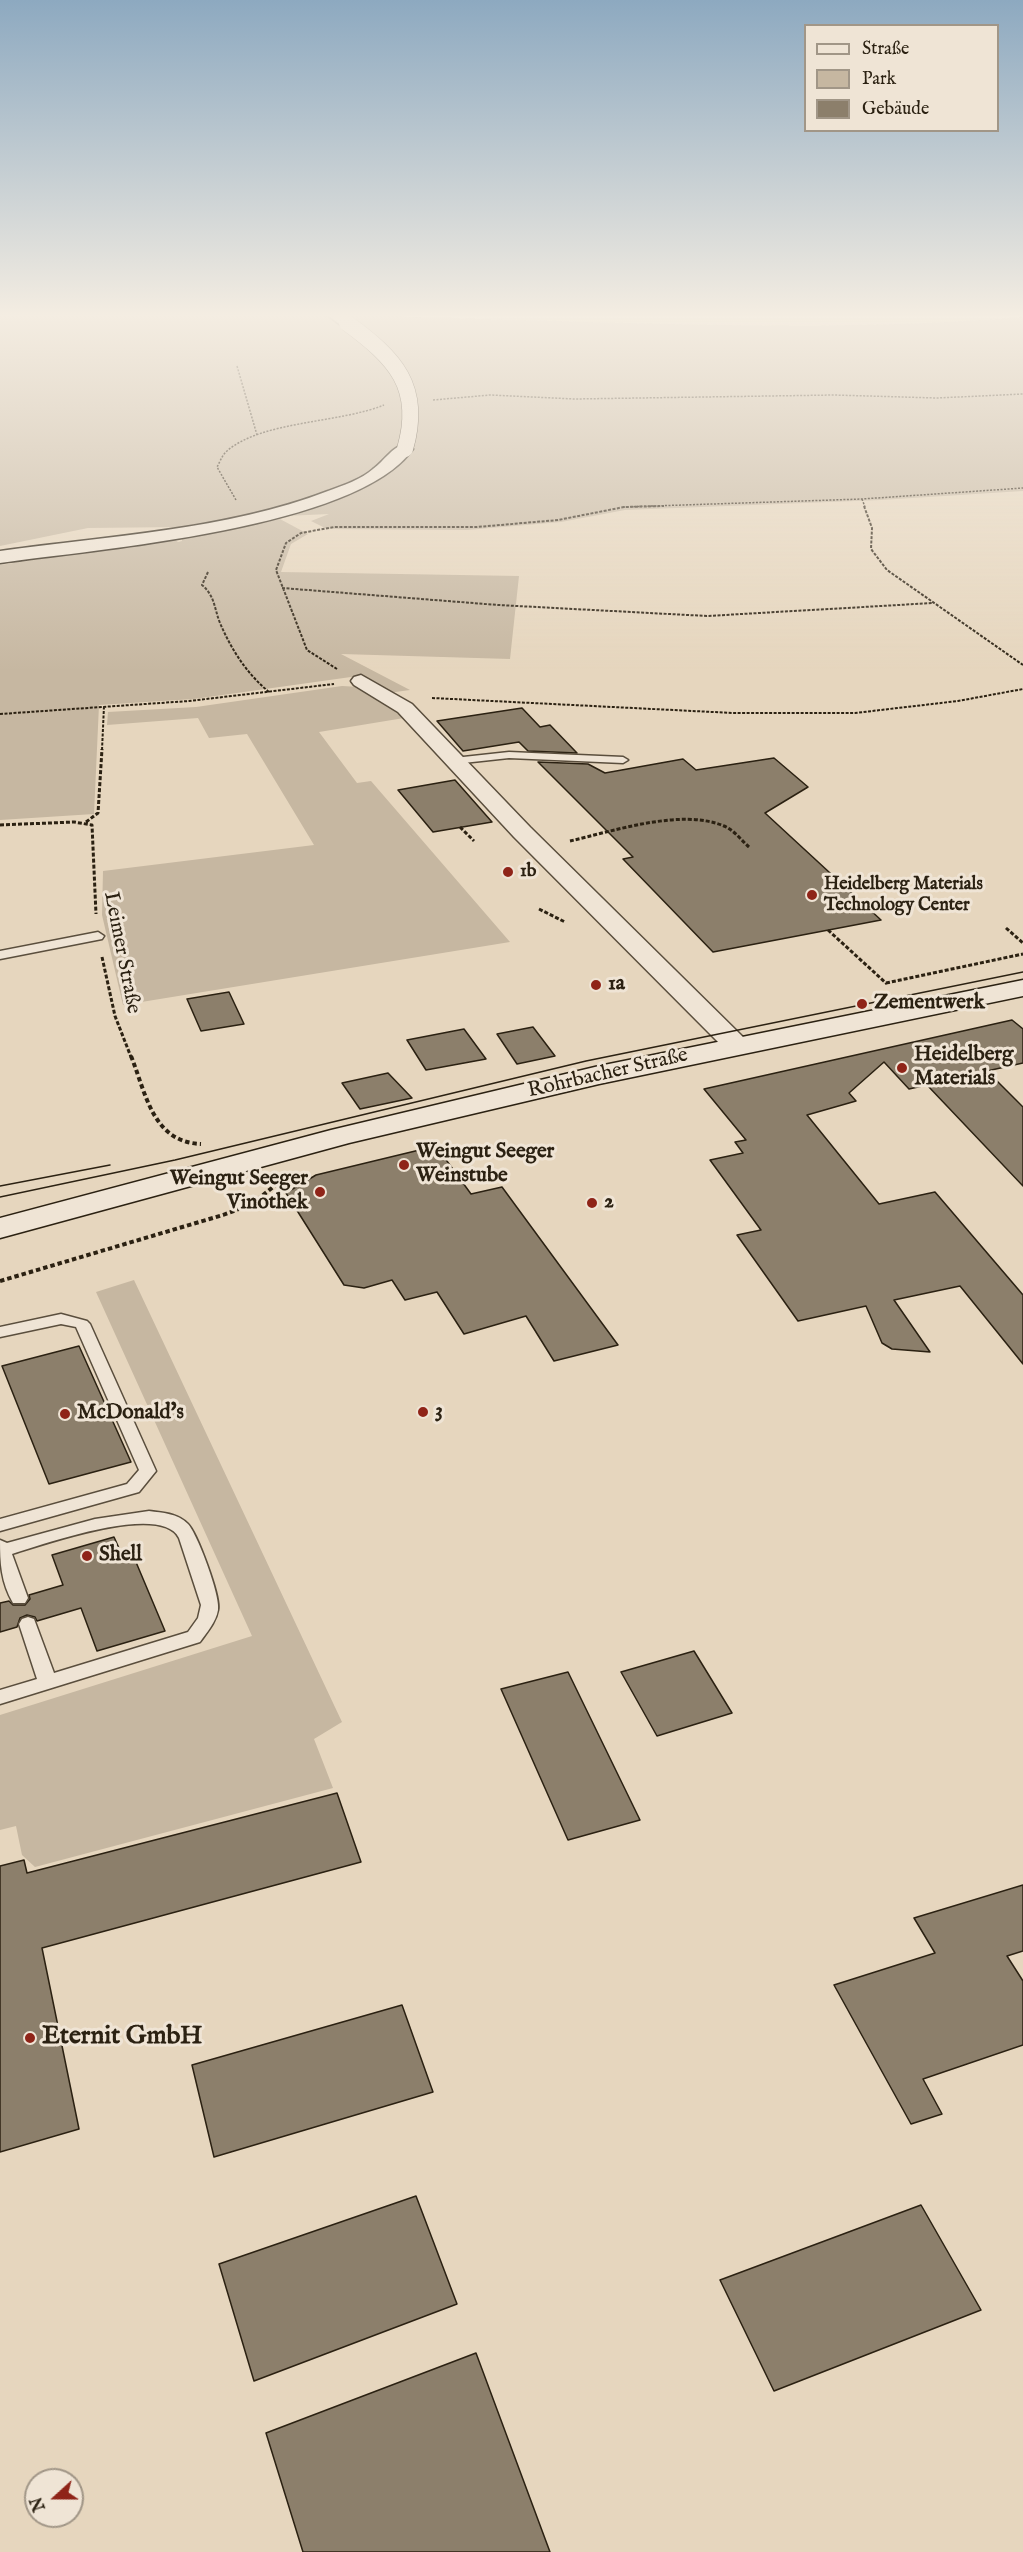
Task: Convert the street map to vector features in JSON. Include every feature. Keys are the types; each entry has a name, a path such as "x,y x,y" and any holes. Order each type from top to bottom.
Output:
{"main road":[{"path":"0,557 216,526 285,512 355,486 390,466 405,449 409,433"},
{"name":"Rohrbacher Straße","path":"0,1228 353,1133 598,1075 1023,988"}],"street":[{"path":"361,681 386,694 405,708 537,848 737,1046"}],"lane":[{"path":"454,761 509,755 623,760"},
{"path":"0,955 98,936"},
{"path":"0,1332 61,1319 82,1324 148,1471 133,1488 0,1525"},
{"path":"0,1697 194,1637 209,1618 212,1602 182,1527 170,1520 148,1516 118,1519 1,1549 19,1598"},
{"path":"28,1624 48,1683"}],"path":[{"path":"238,503 219,471 219,461 234,446 265,433"},
{"path":"361,681 306,650 276,570 284,547 294,537 311,530 358,526 477,527 558,520 624,507 862,499 1023,488"},
{"path":"862,499 872,528 871,549 878,560 933,603 1023,665"},
{"path":"208,573 202,585 213,593 220,621 255,682 270,692"},
{"path":"282,588 498,605 707,616 933,603"},
{"path":"0,714 189,701 361,681"},
{"path":"386,694 653,710 855,712 958,701 1023,689"},
{"path":"0,825 86,822 99,813 104,706"},
{"path":"537,848 683,820 705,821 726,827 749,847"},
{"name":"Leimer Straße","path":"86,822 93,829 92,884 98,936 115,1016 156,1119 166,1133 184,1143 212,1142"},
{"path":"460,827 474,841"},
{"path":"539,909 565,922"},
{"path":"1006,928 1023,943"},
{"path":"828,930 891,987"},
{"path":"886,982 1023,954"},
{"path":"0,1281 223,1215 252,1204 285,1176"}],"green space":[{"path":"0,433 1023,433 1023,491 881,500 625,510 561,522 467,530 327,529 311,521 329,514 262,517 262,523 280,519 308,534 291,544 281,572 519,576 510,659 341,654 410,690 388,693 358,676 194,699 99,705 94,814 0,820 0,565 174,539 178,542 182,541 182,527 88,528 0,546"},
{"path":"342,686 360,687 404,718 319,732 357,783 371,781 510,942 123,1005 102,915 103,871 314,845 247,734 209,738 198,718 107,725 108,712 196,707"},
{"path":"134,1280 342,1722 314,1739 333,1788 35,1867 22,1855 16,1826 0,1830 0,1715 252,1636 96,1292"}],"building":[{"path":"522,708 540,727 550,725 577,753 528,751 519,742 463,751 437,721"},
{"path":"774,758 808,787 765,813 881,920 713,952 623,859 633,857 538,762 588,764 605,773 683,759 696,770"},
{"path":"455,780 492,822 433,832 398,790"},
{"path":"229,992 244,1024 201,1031 187,999"},
{"path":"1012,1020 1023,1029 1023,1063 987,1071 1023,1107 1023,1186 927,1085 909,1089 884,1062 849,1093 856,1101 807,1115 879,1204 935,1192 1023,1295 1023,1364 960,1286 894,1300 930,1352 892,1349 882,1343 866,1306 798,1321 737,1235 761,1230 710,1160 743,1153 735,1142 746,1140 704,1089"},
{"path":"533,1027 555,1056 517,1064 497,1034"},
{"path":"464,1029 486,1059 426,1070 407,1040"},
{"path":"388,1073 412,1098 360,1109 342,1083"},
{"path":"436,1146 471,1194 502,1187 618,1345 554,1361 526,1316 464,1334 437,1292 405,1300 392,1280 364,1288 344,1285 286,1193 316,1175"},
{"name":"McDonald's","path":"79,1346 131,1462 49,1484 2,1366"},
{"path":"114,1537 123,1557 133,1555 165,1631 97,1651 81,1608 37,1621 35,1617 27,1615 20,1618 17,1627 0,1632 0,1603 9,1601 13,1605 25,1605 30,1599 29,1595 63,1585 52,1555"},
{"path":"694,1651 732,1713 657,1736 621,1672"},
{"path":"568,1672 640,1820 568,1840 501,1689"},
{"name":"Eternit GmbH","path":"337,1793 361,1862 42,1948 79,2129 0,2152 0,1866 24,1860 27,1873"},
{"path":"1023,1885 1023,1951 1007,1956 1023,1981 1023,2045 923,2079 942,2114 911,2124 834,1985 935,1953 914,1918"},
{"path":"402,2005 433,2092 214,2157 192,2065"},
{"path":"416,2196 457,2304 254,2381 219,2264"},
{"path":"921,2205 981,2310 774,2391 720,2280"},
{"path":"476,2353 550,2552 303,2552 266,2433"}],"tram line":[{"path":"0,1197 175,1160 586,1061 1023,972"},
{"path":"0,1186 110,1165"}],"place":[{"name":"1b","path":"508,872"},
{"name":"Heidelberg Materials Technology Center","path":"812,895"},
{"name":"1a","path":"596,985"},
{"name":"Zementwerk","path":"862,1004"},
{"name":"Heidelberg Materials","path":"902,1068"},
{"name":"Weingut Seeger Weinstube","path":"404,1165"},
{"name":"Weingut Seeger Vinothek","path":"320,1192"},
{"name":"2","path":"592,1203"},
{"name":"3","path":"423,1412"},
{"name":"McDonald's","path":"65,1414"},
{"name":"Shell","path":"87,1556"},
{"name":"Eternit GmbH","path":"30,2038"}]}
